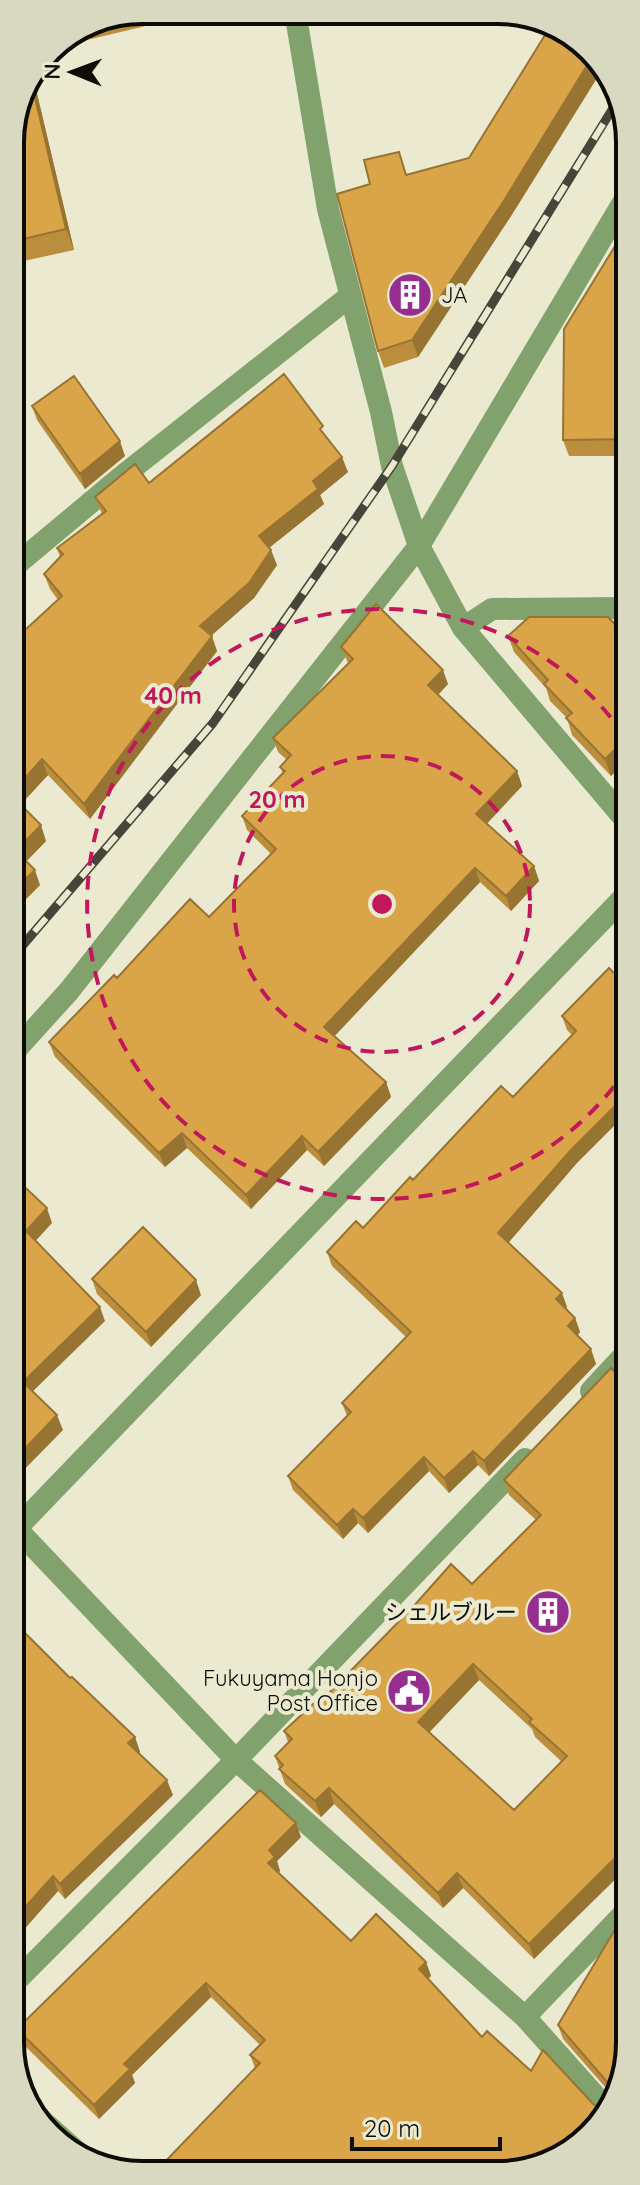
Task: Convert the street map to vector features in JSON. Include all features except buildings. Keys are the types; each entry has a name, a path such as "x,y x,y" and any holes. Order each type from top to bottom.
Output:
{"street":[{"path":"297,24 328,209 392,466 419,546 463,628 616,809"},
{"path":"24,1041 69,991 419,546 616,214"},
{"path":"24,558 350,296"},
{"path":"463,628 492,609 616,608"},
{"path":"24,1518 616,905"},
{"path":"573,1409 616,1364"},
{"path":"24,1973 236,1760 541,1443"},
{"path":"24,1540 236,1760 525,2017 600,2101"},
{"path":"525,2017 616,1922"}],"railway":[{"path":"24,944 213,723 392,466 612,110"}],"place":[{"name":"JA","path":"410,295"},
{"name":"シェルブルー","path":"548,1612"},
{"name":"Fukuyama Honjo Post Office","path":"409,1691"}]}
